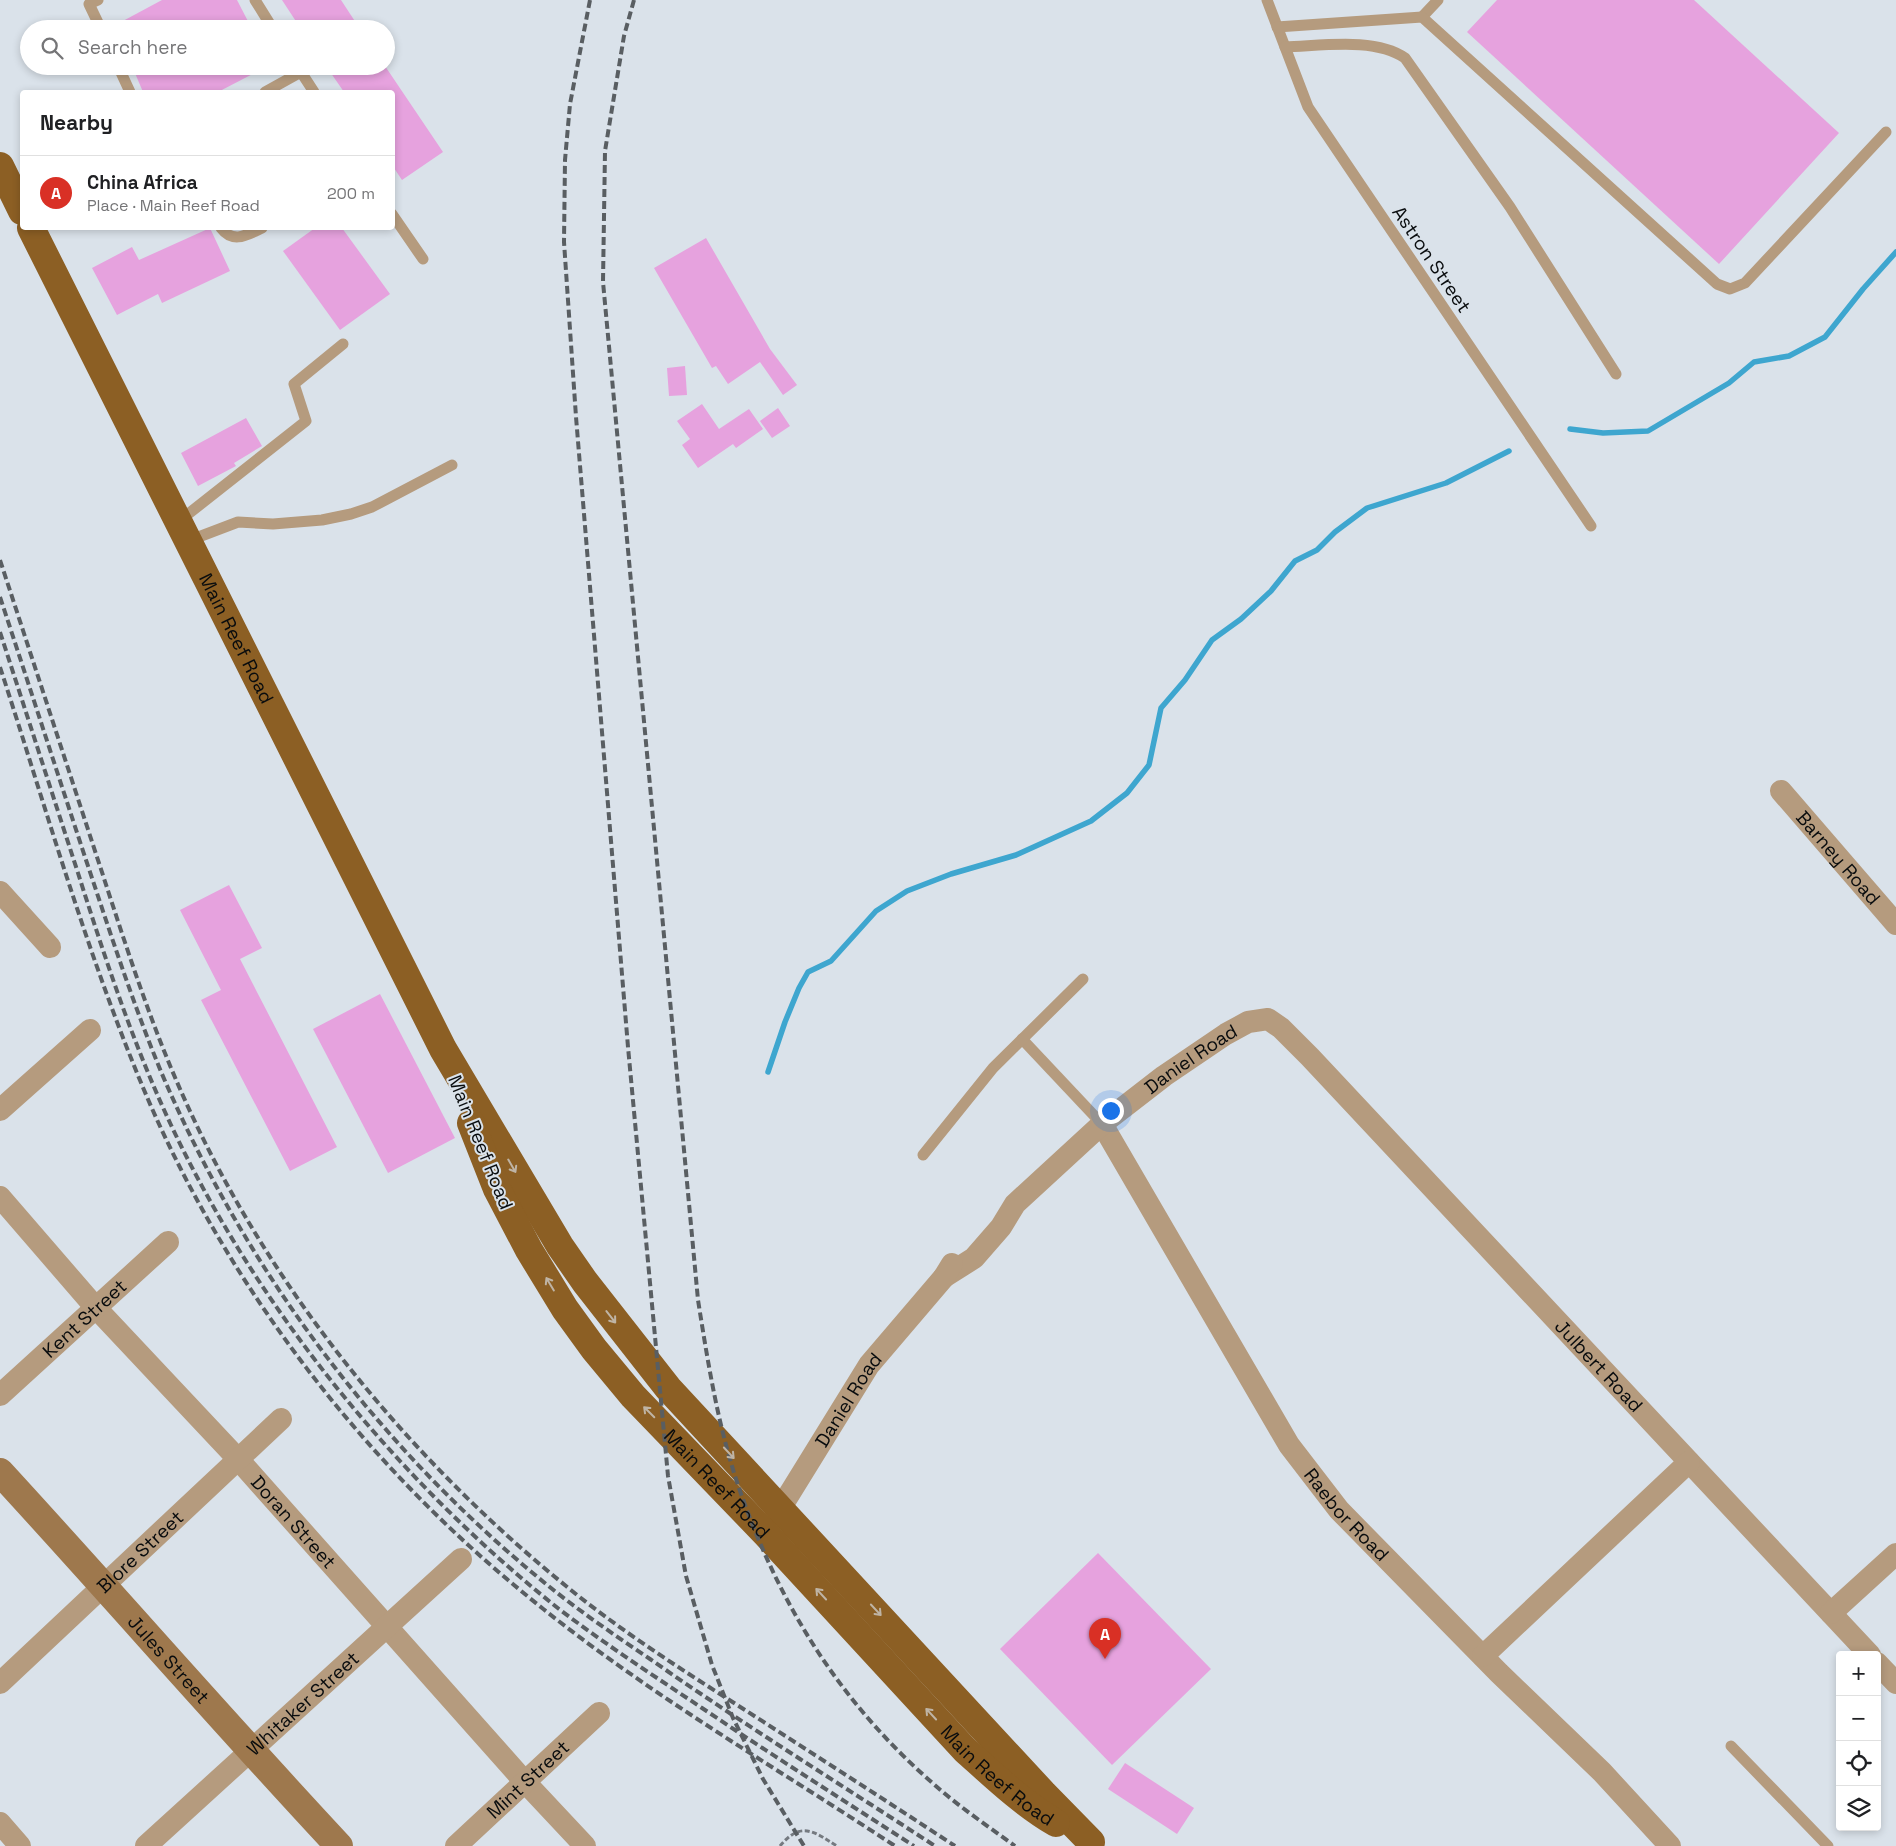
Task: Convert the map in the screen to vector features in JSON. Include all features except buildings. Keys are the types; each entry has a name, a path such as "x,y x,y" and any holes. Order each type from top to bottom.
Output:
{"main road":[{"path":"0,166 20,207"},
{"name":"Main Reef Road","path":"32,230 443,1049 526,1190 584,1282 668,1388 1043,1793 1094,1844"},
{"name":"Main Reef Road","path":"443,1049 496,1189 560,1301 594,1348 633,1396 765,1533 965,1750 1000,1782 1039,1813 1094,1844"},
{"path":"689,1453 707,1429"},
{"name":"Jules Street","path":"0,1472 249,1750 339,1846"}],"street":[{"name":"Barney Road","path":"1781,791 1896,924"},
{"path":"0,892 50,947"},
{"name":"Daniel Road","path":"765,1533 869,1365 944,1277 966,1245 994,1217 1015,1204 1102,1124 1205,1048 1248,1022 1258,1019 1268,1020 1281,1028 1368,1118"},
{"path":"0,1110 90,1030"},
{"name":"Julbert Road","path":"1368,1118 1866,1651"},
{"name":"Raebor Road","path":"1102,1124 1294,1452 1339,1510 1483,1656 1602,1772 1670,1846"},
{"name":"Doran Street","path":"0,1197 96,1308 237,1458 387,1628 586,1846"},
{"name":"Kent Street","path":"0,1395 168,1242"},
{"name":"Blore Street","path":"0,1683 237,1458 281,1419"},
{"path":"1483,1656 1690,1462"},
{"path":"1831,1613 1896,1554"},
{"name":"Whitaker Street","path":"146,1846 249,1750 387,1628 461,1559"},
{"path":"1881,1667 1896,1683"},
{"name":"Mint Street","path":"456,1846 599,1713"},
{"path":"0,1823 20,1846"}],"lane":[{"path":"255,0 267,20"},
{"name":"Astron Street","path":"1267,0 1308,107 1591,526"},
{"path":"1276,27 1422,17 1438,0"},
{"path":"92,1 98,20"},
{"path":"1422,17 1717,284 1730,289 1745,283 1886,132"},
{"path":"1284,47 1378,45 1395,50 1405,58 1510,207 1616,374"},
{"path":"122,75 129,90"},
{"path":"268,90 290,75"},
{"path":"303,75 313,90"},
{"path":"395,218 423,259"},
{"path":"223,230 228,236 241,237 257,230"},
{"path":"183,532 306,421 294,384 343,344"},
{"path":"183,532 238,522 273,524 322,520 351,514 372,507 452,466"},
{"path":"923,1155 993,1068 1083,979"},
{"path":"1022,1039 1102,1124"},
{"path":"1731,1746 1828,1846"}],"path":[{"path":"780,1846 790,1835 801,1830 816,1833 838,1846"}],"waterway":[{"path":"1570,429 1603,433 1648,431 1729,383 1754,362 1789,356 1825,337 1863,289 1896,252"},
{"path":"768,1072 785,1022 808,972 831,961 876,911 907,891 951,874 1016,855 1091,821 1127,793 1149,765 1161,708 1185,680 1212,640 1241,619 1271,591 1295,561 1317,550 1335,532 1367,508 1446,483 1509,451"}],"railway":[{"path":"590,0 570,104 565,160 564,242 576,417 628,1047 668,1476 686,1576 712,1665 733,1718 763,1779 804,1846"},
{"path":"634,0 624,36 605,151 603,282 698,1300 714,1395 725,1442 755,1532 794,1613 817,1651 871,1722 903,1755 946,1795 1015,1846"},
{"path":"0,560 134,969 154,1026 177,1082 211,1154 250,1225 293,1292 341,1357 393,1419 447,1478 505,1534 587,1603 676,1666 955,1846"},
{"path":"0,597 113,941 162,1074 196,1148 235,1219 278,1288 325,1355 376,1418 431,1478 489,1535 551,1588 599,1624 720,1707 935,1846"},
{"path":"0,632 120,1001 144,1063 171,1125 206,1194 246,1261 290,1326 338,1389 389,1449 443,1506 500,1559 559,1609 666,1684 914,1846"},
{"path":"0,667 87,938 147,1097 180,1167 217,1235 259,1302 305,1366 354,1427 406,1485 462,1539 520,1590 564,1625 656,1692 895,1846"}],"place":[{"name":"China Africa","path":"1105,1659"}]}
